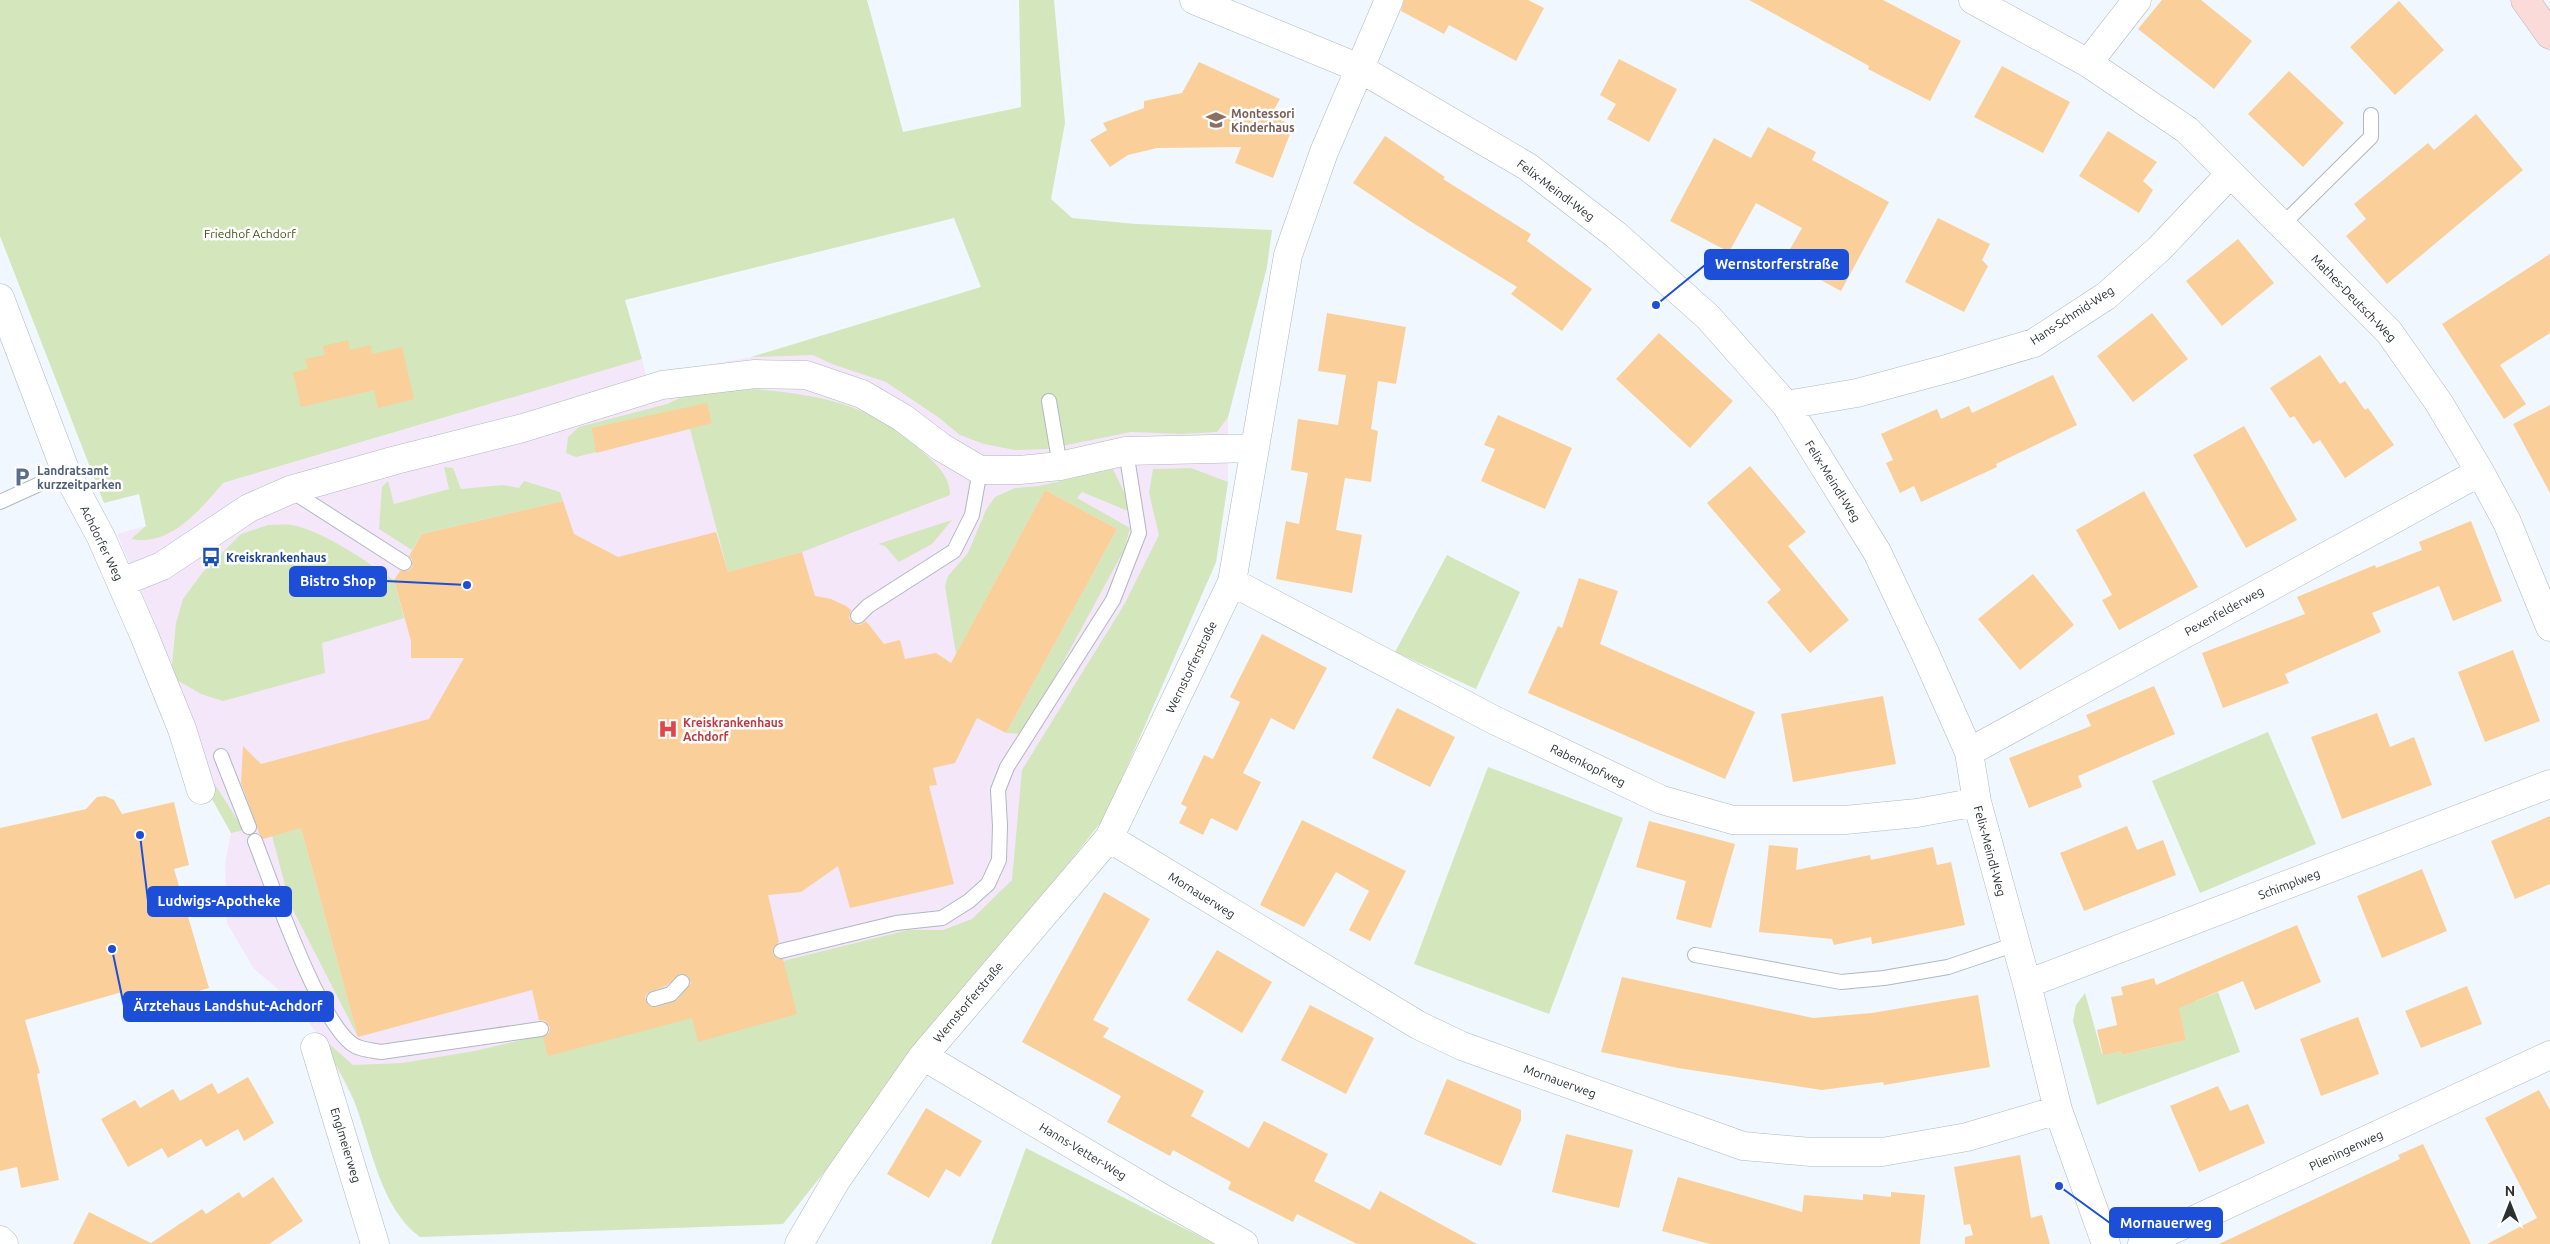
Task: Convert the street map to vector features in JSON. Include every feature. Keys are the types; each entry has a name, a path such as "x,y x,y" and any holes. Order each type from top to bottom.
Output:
{"street":[{"name":"Felix-Meindl-Weg","path":"1194,0 1359,68 1528,166 1616,235 1708,318 1786,406 1877,552 1926,653 1969,752 1977,802 2027,984 2058,1110 2106,1244"},
{"name":"Wernstorferstraße","path":"799,1244 837,1179 923,1056 1108,838 1232,582 1255,448 1262,394 1288,254 1324,152 1388,0"},
{"name":"Mathes-Deutsch-Weg","path":"1973,0 2088,63 2187,130 2389,332 2439,403 2480,472 2506,522 2550,627"},
{"path":"2088,63 2137,0"},
{"path":"2525,0 2550,35"},
{"name":"Hans-Schmid-Weg","path":"1786,406 1857,393 1950,368 2034,342 2106,296 2159,249 2230,174"},
{"name":"Achdorfer Weg","path":"0,298 66,472 122,582 182,729 201,790"},
{"path":"122,582 162,566 249,508 290,490 396,460 523,428 662,386 755,374 806,375 862,394 903,418 941,447 980,470 1020,470 1060,466 1126,451 1255,448"},
{"name":"Pexenfelderweg","path":"1969,752 2480,472"},
{"name":"Rabenkopfweg","path":"1232,582 1494,720 1662,800 1733,820 1845,820 1917,813 1977,802"},
{"name":"Schimplweg","path":"2027,984 2550,784"},
{"name":"Mornauerweg","path":"1108,838 1418,1025 1462,1046 1743,1146 1811,1152 1882,1152 1967,1137 2058,1110"},
{"name":"Englmeierweg","path":"315,1047 375,1244"},
{"name":"Hanns-Vetter-Weg","path":"923,1056 1162,1198 1244,1244"},
{"name":"Plieningenweg","path":"2142,1244 2547,1062"},
{"path":"0,1240 4,1244"}],"lane":[{"path":"2282,225 2371,137 2371,115"},
{"path":"1049,401 1060,466"},
{"path":"781,951 896,923 942,918 969,901 988,884 999,860 998,790 1007,767 1113,600 1139,533 1126,451"},
{"path":"858,616 868,606 954,551 972,515 980,470"},
{"path":"0,502 66,472"},
{"path":"290,490 404,563"},
{"path":"221,756 249,828"},
{"path":"255,841 297,948 322,1001 338,1028 352,1044 381,1052 541,1029"},
{"path":"1695,955 1841,982 1884,978 1948,967 2016,944"},
{"path":"654,999 671,994 682,982"}],"shaded area":[{"name":"Kreiskrankenhaus Achdorf","path":"1267,267 1228,417 1228,482 1216,562 1105,817 783,1224 420,1237 408,1228 396,1211 378,1170 354,1101 316,1032 290,999 254,969 227,923 225,864 231,833 207,790 172,665 117,534 146,526 143,507 642,359 647,379 690,368"}],"green space":[{"name":"Friedhof Achdorf","path":"0,0 867,0 903,132 1021,107 1019,0 1054,0 1065,123 1051,199 1072,218 1136,224 1272,230 1267,267 1228,417 1217,432 1182,434 1131,432 1047,449 1015,450 984,444 960,435 938,417 886,382 832,364 813,355 751,357 981,287 954,218 625,300 642,359 223,483 194,515 171,532 145,540 131,539 146,526 139,494 104,503 0,236"},
{"path":"755,389 804,395 826,400 847,406 887,424 906,438 939,468 946,478 950,495 802,552 728,572 690,429 576,457 566,453 568,437 579,427 667,404 684,396 711,391"},
{"path":"444,467 453,468 461,489 503,485 519,488 524,481 560,492 563,501 422,534 412,550 379,529 382,487 388,481 394,504 449,489"},
{"path":"1191,468 1228,482 1216,562 1105,817 783,1224 420,1237 406,1224 395,1210 386,1193 351,1094 316,1032 353,1065 402,1063 475,1051 675,1004 702,981 908,930 943,930 972,919 1012,880 1022,770 1124,605 1159,535 1149,493 1153,469"},
{"path":"1113,469 1126,496 1128,511 1082,492 1077,498 1130,528 1124,550 1024,734 1006,733 1117,529 1045,490 956,654 945,586 948,576 968,553 986,510 995,497 1015,488 1039,486"},
{"path":"952,520 932,544 899,562 885,546 878,544"},
{"path":"268,525 292,525 332,540 394,580 404,618 322,643 325,673 223,701 201,694 177,680 172,665 176,623 183,599 202,573 241,534"},
{"path":"1447,555 1520,592 1476,689 1395,652"},
{"path":"2268,732 2316,844 2200,893 2152,781"},
{"path":"1488,767 1623,818 1549,1014 1414,964"},
{"path":"212,780 244,830 231,833 207,790"},
{"path":"301,828 358,1037 290,904 272,836"},
{"path":"2218,992 2240,1052 2097,1105 2073,1021 2076,1005 2085,993 2102,1054 2121,1051 2122,1055 2186,1040 2176,997 2196,1001"},
{"path":"1026,1148 1215,1244 991,1244"}],"building":[{"path":"1404,0 1528,0 1544,8 1516,61 1449,25 1444,34 1401,11"},
{"path":"1749,0 1883,0 1961,41 1930,101 1868,69 1869,66"},
{"path":"2162,0 2201,0 2252,41 2214,89 2138,29"},
{"path":"2399,1 2444,50 2395,95 2350,47"},
{"path":"1619,59 1677,89 1649,142 1607,119 1616,104 1600,95"},
{"path":"1199,62 1280,99 1271,115 1293,126 1273,178 1235,163 1241,147 1157,148 1128,155 1110,167 1090,140 1107,130 1103,123 1144,108 1144,101 1182,93"},
{"path":"2002,66 2070,102 2043,153 1974,117"},
{"path":"2289,71 2344,123 2303,167 2248,114"},
{"path":"2476,114 2523,170 2387,284 2346,236 2366,219 2354,204 2428,143 2434,150"},
{"path":"1768,127 1816,152 1812,160 1889,202 1841,291 1784,260 1802,228 1756,203 1729,252 1670,221 1714,138 1751,158"},
{"path":"2108,131 2157,162 2143,181 2153,190 2139,213 2079,176"},
{"path":"1385,136 1445,177 1443,179 1531,234 1527,241 1592,289 1562,331 1511,294 1517,287 1413,223 1353,183"},
{"path":"1938,218 1990,244 1982,260 1988,266 1964,312 1905,282"},
{"path":"2238,239 2274,283 2222,326 2186,281"},
{"path":"2550,254 2550,333 2500,365 2526,404 2504,419 2442,324"},
{"path":"1327,313 1406,327 1396,384 1378,381 1371,429 1378,431 1371,482 1345,478 1336,530 1362,535 1352,593 1276,579 1286,521 1299,524 1308,473 1291,470 1298,419 1338,425 1346,375 1318,371"},
{"path":"2152,313 2188,359 2133,402 2097,356"},
{"path":"1659,333 1733,401 1690,448 1616,379"},
{"path":"348,340 350,350 370,345 372,354 402,347 414,399 378,408 374,390 301,407 293,372 308,369 305,359 325,355 323,346"},
{"path":"2320,355 2340,384 2345,381 2365,410 2368,408 2394,445 2345,478 2320,440 2313,444 2294,416 2290,418 2270,388"},
{"path":"2053,375 2077,425 1996,464 1997,467 1921,502 1914,486 1900,493 1886,463 1893,460 1881,434 1937,409 1941,419 1969,406 1972,413"},
{"path":"707,403 712,423 596,453 592,428"},
{"path":"2550,405 2550,493 2513,424"},
{"path":"1498,415 1572,448 1545,509 1481,481 1495,449 1484,445"},
{"path":"2244,426 2297,520 2246,548 2193,455"},
{"path":"1750,466 1806,532 1788,546 1849,620 1810,653 1767,602 1781,590 1707,503"},
{"path":"1045,490 1117,529 1006,733 977,718 955,763 933,768 937,785 929,786 954,884 850,908 838,866 801,892 768,895 779,942 773,948 773,954 778,959 783,959 797,1014 698,1042 692,1018 548,1056 543,1037 549,1033 550,1027 545,1021 539,1020 532,990 358,1037 301,828 263,839 259,833 241,783 243,746 261,764 429,719 464,658 411,658 411,641 394,580 400,571 408,571 412,567 412,559 409,556 422,534 563,501 574,534 618,557 716,532 728,572 802,552 815,596 831,599 846,606 851,610 849,618 852,622 860,625 866,621 884,644 900,640 905,659 936,653 951,663","holes":["680,974 688,976 691,983 677,1000 656,1007 648,1005 645,997 648,993 666,986"]},
{"path":"2144,491 2198,587 2119,630 2102,600 2112,595 2076,530"},
{"path":"2471,521 2502,601 2453,621 2439,586 2372,613 2381,632 2285,674 2289,683 2223,708 2202,653 2305,614 2297,597 2375,565 2376,568 2422,550 2419,542"},
{"path":"2033,574 2074,625 2020,670 1978,619"},
{"path":"1579,578 1618,591 1600,644 1755,712 1725,779 1528,693 1558,626 1562,628"},
{"path":"1262,634 1327,668 1294,730 1271,718 1243,773 1261,782 1237,831 1211,818 1203,835 1179,823 1187,807 1181,804 1204,755 1213,759 1240,702 1230,697"},
{"path":"2513,650 2540,721 2485,742 2458,672"},
{"path":"2154,686 2175,734 2078,776 2082,787 2029,808 2009,758 2091,726 2086,715"},
{"path":"1883,696 1896,764 1793,782 1781,714"},
{"path":"1397,708 1455,737 1430,787 1372,758"},
{"path":"2377,713 2390,747 2414,737 2432,785 2342,819 2311,737"},
{"path":"105,796 114,800 122,814 174,802 189,865 174,869 209,988 147,1006 145,1001 126,1007 122,992 25,1020 40,1073 37,1074 59,1180 21,1188 17,1167 0,1171 0,828 86,809 97,797"},
{"path":"2550,816 2550,884 2515,899 2491,841"},
{"path":"1302,820 1406,871 1370,941 1349,930 1369,891 1336,872 1304,927 1260,905"},
{"path":"1649,821 1735,844 1711,928 1676,919 1686,881 1636,867"},
{"path":"2127,826 2137,850 2163,840 2176,875 2084,911 2060,853"},
{"path":"1769,845 1798,848 1796,870 1870,855 1871,860 1933,847 1937,865 1951,862 1965,925 1872,944 1871,937 1834,945 1832,939 1759,932"},
{"path":"2422,869 2447,931 2382,958 2357,896"},
{"path":"1104,892 1150,919 1093,1020 1109,1028 1103,1037 1204,1091 1191,1116 1249,1148 1264,1121 1328,1154 1314,1181 1370,1210 1380,1191 1477,1244 1357,1244 1297,1214 1293,1222 1228,1189 1231,1182 1173,1150 1170,1156 1107,1122 1121,1096 1022,1042"},
{"path":"2297,925 2321,982 2255,1010 2243,981 2179,1008 2186,1040 2122,1055 2121,1051 2103,1055 2097,1030 2117,1025 2111,997 2123,995 2121,987 2154,978 2156,985"},
{"path":"1217,950 1272,982 1242,1033 1187,1000"},
{"path":"1622,977 1813,1018 1872,1013 1978,995 1990,1067 1884,1085 1883,1082 1822,1090 1678,1068 1601,1052"},
{"path":"2467,986 2482,1024 2421,1048 2405,1011"},
{"path":"1310,1005 1374,1038 1346,1094 1281,1060"},
{"path":"2358,1017 2379,1074 2321,1096 2300,1039"},
{"path":"248,1077 274,1123 244,1141 238,1129 206,1147 201,1139 168,1158 162,1148 128,1167 101,1119 135,1100 140,1108 173,1089 180,1101 212,1083 218,1094"},
{"path":"1447,1079 1521,1110 1521,1120 1501,1166 1424,1134"},
{"path":"2218,1086 2230,1111 2248,1104 2265,1143 2199,1172 2170,1106"},
{"path":"2539,1090 2550,1110 2550,1244 2487,1244 2537,1218 2485,1118"},
{"path":"926,1108 982,1141 960,1177 946,1169 929,1198 887,1174"},
{"path":"1566,1134 1633,1150 1619,1208 1552,1192"},
{"path":"2423,1144 2471,1244 2219,1244 2400,1159 2398,1155"},
{"path":"2020,1155 2031,1218 2042,1215 2050,1244 1965,1244 1965,1237 1973,1235 1970,1224 1964,1225 1954,1167"},
{"path":"273,1177 303,1221 269,1244 73,1244 89,1212 151,1243 202,1209 206,1214 239,1192 243,1198"},
{"path":"1678,1177 1802,1212 1804,1195 1863,1200 1863,1194 1891,1197 1891,1192 1925,1195 1920,1244 1710,1244 1662,1231"}],"place":[{"name":"Montessori Kinderhaus","path":"1216,120"},
{"name":"Wernstorferstraße","path":"1656,305"},
{"name":"Landratsamt kurzzeitparken","path":"22,477"},
{"name":"Kreiskrankenhaus","path":"211,557"},
{"name":"Bistro Shop","path":"467,585"},
{"name":"Kreiskrankenhaus Achdorf","path":"668,729"},
{"name":"Ludwigs-Apotheke","path":"140,835"},
{"name":"Ärztehaus Landshut-Achdorf","path":"112,949"},
{"name":"Mornauerweg","path":"2059,1186"}]}
